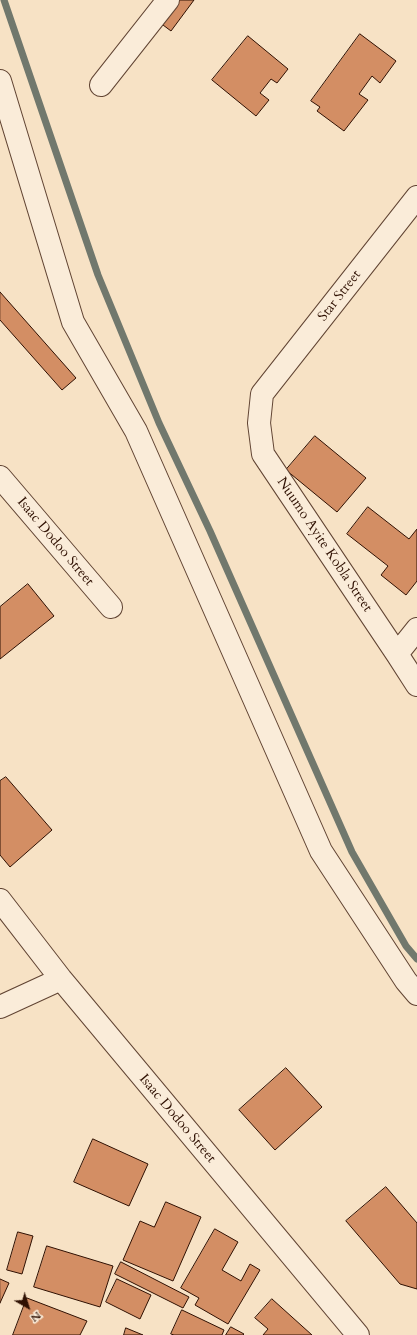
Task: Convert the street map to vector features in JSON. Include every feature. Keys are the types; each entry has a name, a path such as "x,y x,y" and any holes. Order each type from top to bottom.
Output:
{"street":[{"path":"101,85 168,0"},
{"path":"0,81 73,322 136,431 320,850 406,980 417,994"},
{"name":"Star Street","path":"262,394 417,197"},
{"name":"Nuumo Ayite Kobla Street","path":"262,394 259,423 263,454 417,686"},
{"name":"Isaac Dodoo Street","path":"0,477 111,607"},
{"path":"397,654 417,629"},
{"name":"Isaac Dodoo Street","path":"0,900 61,979 358,1335"},
{"path":"0,1007 61,979"}],"building":[{"path":"176,0 194,0 171,31 159,22"},
{"path":"360,34 396,61 380,83 372,76 359,94 368,100 344,131 317,111 320,107 311,101"},
{"path":"248,36 288,69 277,83 271,79 260,93 269,100 256,116 212,80"},
{"path":"0,292 76,378 62,390 0,320"},
{"path":"315,436 366,478 337,512 286,470"},
{"path":"368,507 409,539 417,529 417,581 406,595 381,575 388,566 347,534"},
{"path":"28,584 54,616 0,659 0,607"},
{"path":"6,777 52,830 10,867 0,855 0,781"},
{"path":"286,1068 322,1107 275,1150 239,1110"},
{"path":"93,1139 148,1164 129,1206 74,1182"},
{"path":"386,1187 417,1223 417,1289 400,1284 346,1221"},
{"path":"166,1202 201,1217 173,1281 123,1260 140,1221 154,1227"},
{"path":"215,1229 238,1242 222,1270 241,1281 250,1264 260,1270 228,1324 195,1305 199,1298 181,1288"},
{"path":"18,1232 33,1236 22,1274 7,1270"},
{"path":"47,1246 113,1266 100,1307 34,1287"},
{"path":"121,1262 189,1297 183,1308 115,1274"},
{"path":"0,1279 9,1283 0,1303"},
{"path":"117,1279 151,1295 140,1319 106,1302"},
{"path":"27,1298 87,1321 80,1335 13,1335"},
{"path":"272,1299 312,1335 263,1335 268,1329 255,1318"},
{"path":"182,1310 224,1330 222,1335 171,1334"},
{"path":"231,1327 244,1334 226,1335"},
{"path":"126,1328 143,1335 124,1335"}],"waterway":[{"path":"4,0 98,275 159,423 210,531 352,852 406,946 417,959"}]}
